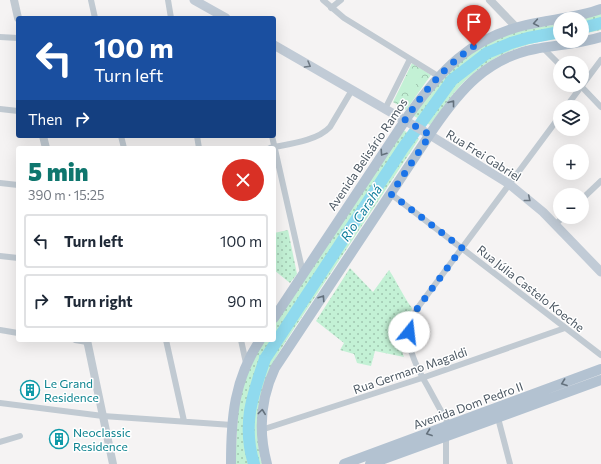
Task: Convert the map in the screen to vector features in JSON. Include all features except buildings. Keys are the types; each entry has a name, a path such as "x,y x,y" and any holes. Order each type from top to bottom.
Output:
{"main road":[{"path":"194,0 222,16"},
{"name":"Avenida Belisário Ramos","path":"276,315 303,273 407,122 420,98 438,76 460,56 474,46 498,34 516,27 577,16 601,9"},
{"path":"267,464 262,442 261,417 263,403 275,368 391,194 427,133 456,98 479,75 492,65 512,56 543,48 577,43 601,37"},
{"name":"Rua Frei Gabriel","path":"276,47 427,133 509,184 553,221"},
{"name":"Rua Frei Gabriel","path":"556,224 600,270"},
{"path":"231,464 232,425 237,390 246,363 259,342"},
{"name":"Avenida Dom Pedro II","path":"344,464 601,370"},
{"name":"Avenida Dom Pedro II","path":"370,464 383,462 446,436 601,380"}],"street":[{"path":"14,0 18,16"},
{"path":"91,0 95,16"},
{"path":"168,0 172,16"},
{"path":"323,0 344,18 438,76"},
{"path":"331,8 341,0"},
{"path":"490,0 516,27"},
{"path":"0,37 16,38"},
{"path":"543,48 553,58"},
{"path":"385,109 410,59"},
{"path":"589,75 601,60"},
{"path":"276,146 312,138 326,132 352,90"},
{"path":"586,92 601,107"},
{"path":"0,109 16,111"},
{"path":"449,425 422,378 410,353 409,342 411,321 419,306 553,125"},
{"path":"276,160 303,273"},
{"path":"589,192 601,181"},
{"path":"0,183 16,185"},
{"name":"Rua Júlia Castelo Koeche","path":"391,194 601,355"},
{"path":"0,256 16,258"},
{"name":"Rua Germano Magaldi","path":"261,430 422,378 565,328"},
{"path":"0,330 16,333"},
{"path":"87,342 113,464"},
{"path":"166,342 184,421"},
{"path":"241,342 246,363"},
{"path":"0,403 103,416 232,425"},
{"path":"498,418 510,464"},
{"path":"0,442 20,436"},
{"path":"446,436 446,464"}],"green space":[{"path":"601,13 601,30 589,33 589,17"},
{"path":"553,25 553,39 518,48 494,59 482,67 460,86 430,125 412,115 436,82 473,51 494,40 525,29"},
{"path":"412,63 431,75 406,110 393,102"},
{"path":"411,68 422,73 412,92 402,87"},
{"path":"403,130 419,139 286,341 269,372 262,392 258,414 258,446 262,464 235,464 239,395 261,342 276,342 276,320"},
{"path":"288,230 297,274 290,283 276,272 276,233"},
{"path":"350,268 373,292 389,270 412,308 401,349 404,357 375,351 371,366 357,363 354,354 340,350 344,343 316,321"}],"waterway":[{"name":"Rio Carahá","path":"589,26 601,23"},
{"name":"Rio Carahá","path":"254,464 250,450 250,411 265,359 403,148 452,80 487,53 511,43 553,33"},
{"name":"Rio Carahá","path":"260,356 265,359"}],"place":[{"name":"Le Grand Residence","path":"30,390"},
{"name":"Neoclassic Residence","path":"59,439"}],"route":[{"path":"409,332 414,313 462,248 391,194 430,135 405,120 429,86 445,68 474,46"}]}
